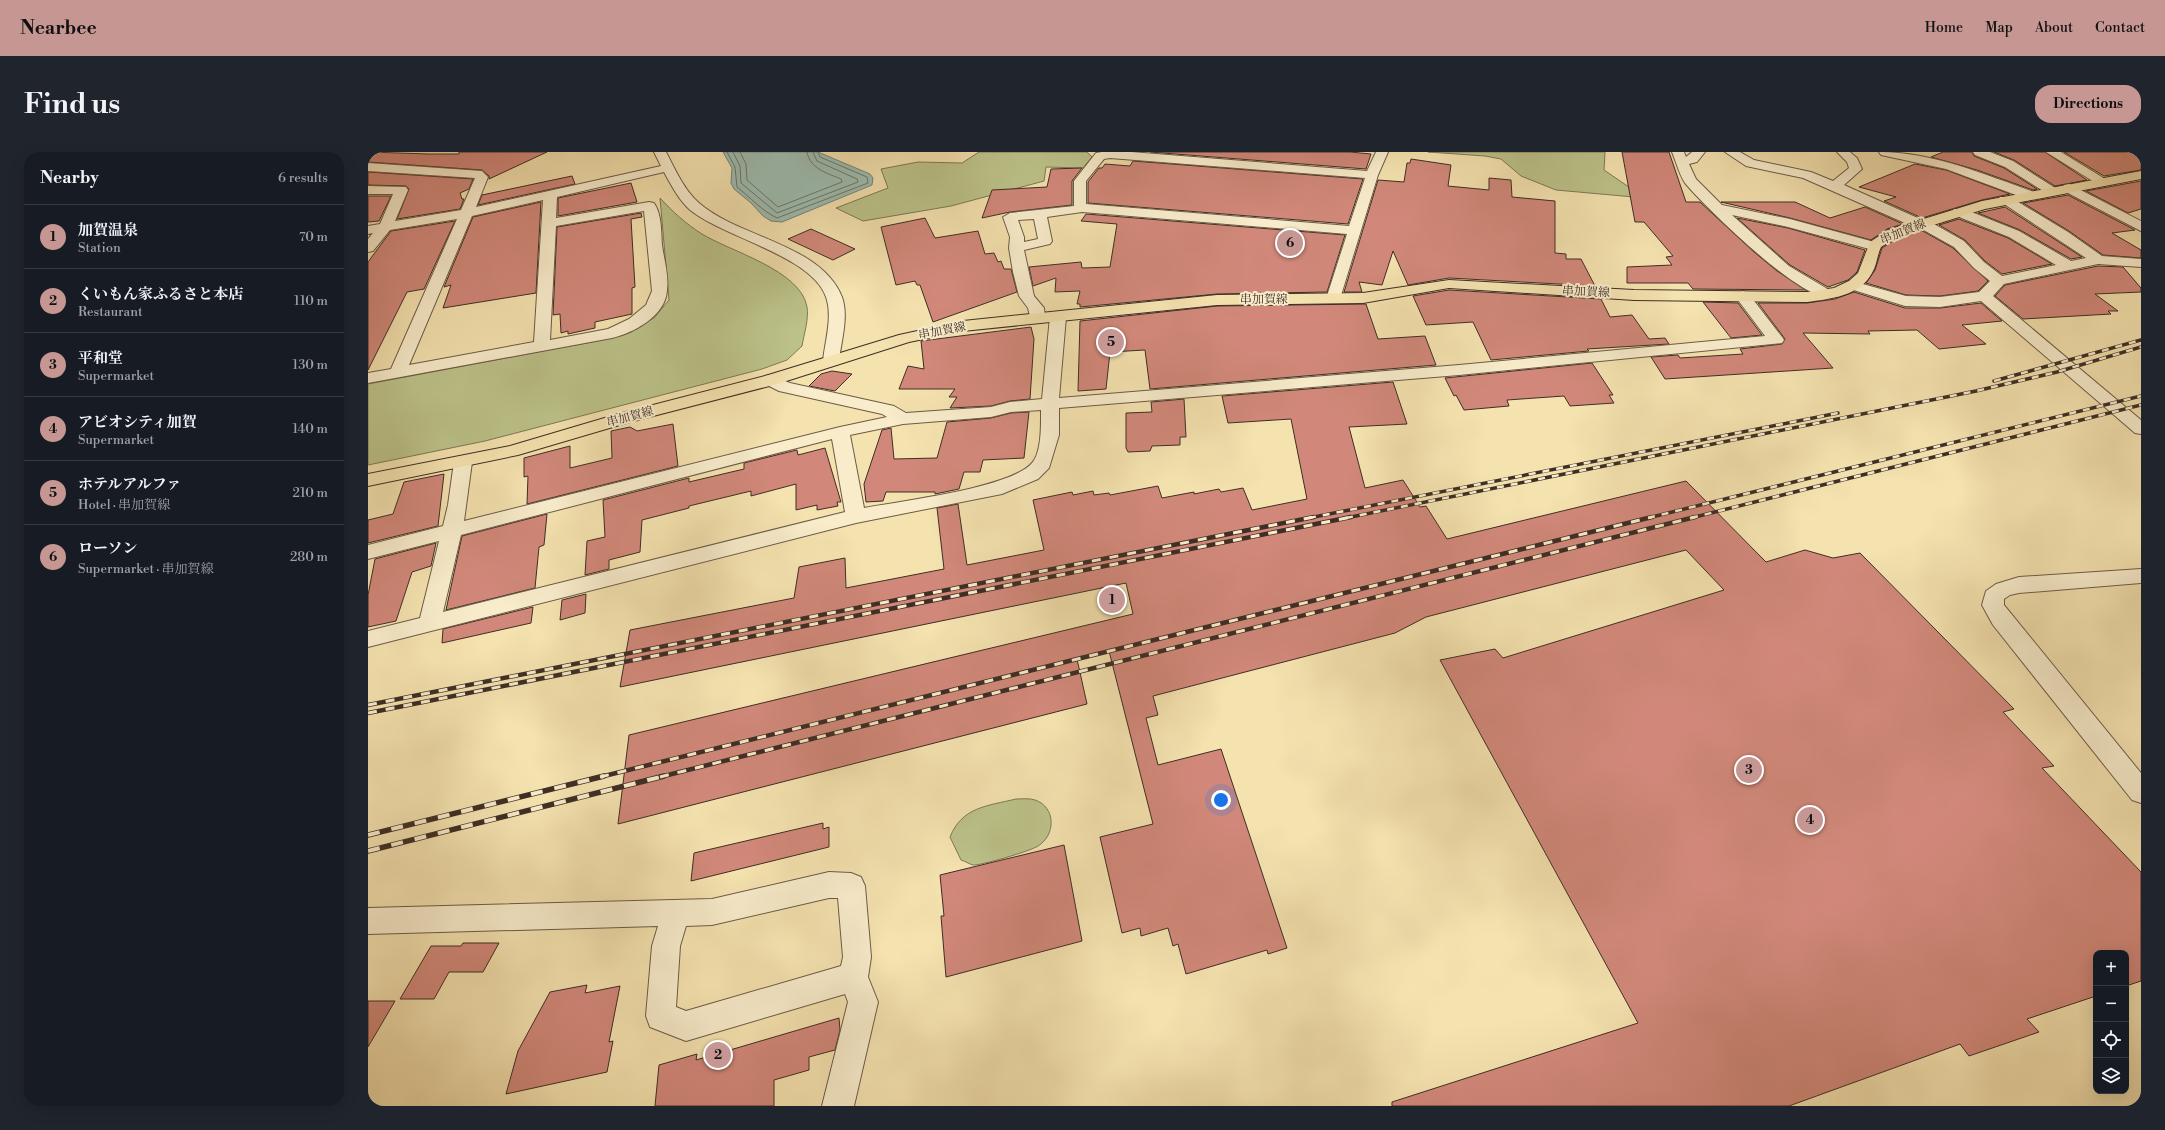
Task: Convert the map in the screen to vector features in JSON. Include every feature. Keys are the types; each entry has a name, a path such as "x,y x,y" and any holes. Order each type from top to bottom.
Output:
{"main road":[{"name":"串加賀線","path":"368,480 512,451 631,416 771,380 831,360 933,331 1037,318 1217,300 1334,299 1386,295 1449,284 1614,294 1807,297 1826,294 1852,285 1866,273 1873,246 1879,239 1958,212 2005,200 2140,176"}],"street":[{"path":"660,152 667,168 693,204 712,219 796,259 820,276 833,296 836,306 831,360"},
{"path":"1334,299 1372,175 1382,152"},
{"path":"1680,157 1693,159 1699,152"},
{"path":"1737,155 1760,152"},
{"path":"1833,185 1841,182 1856,169 1852,161 1843,152"},
{"path":"1886,152 1950,166 2029,195"},
{"path":"1979,152 2009,164 2053,191"},
{"path":"2052,152 2104,182"},
{"path":"1081,208 1079,202 1080,181 1100,156 1110,154 1372,175"},
{"path":"1737,155 1750,163 1807,175 1920,224 1959,244 1979,265 1999,281"},
{"path":"1680,157 1690,180 1718,208 1784,269 1826,294"},
{"path":"368,167 481,175 468,213 398,372"},
{"path":"549,223 648,190 667,168"},
{"path":"2069,188 2141,227"},
{"path":"368,190 401,190 384,228 368,248"},
{"path":"368,230 468,213 550,195 648,190"},
{"path":"368,378 612,333 632,325 648,314 657,302 660,291 648,190"},
{"path":"542,346 550,195"},
{"path":"2005,200 2063,235 2098,260"},
{"path":"1037,318 1036,308 1027,296 1016,248 1017,237 1010,217 1081,208 1355,231"},
{"path":"1718,208 1783,222 1873,246"},
{"path":"1958,212 2014,234 2069,266"},
{"path":"1016,248 1045,241 1040,214"},
{"path":"1852,285 1904,301 1940,302 1984,296 1999,281 2098,260 2141,263"},
{"path":"368,552 840,432 903,419 991,412 1010,407 1050,405 1459,370 1776,340 1768,326 1743,296"},
{"path":"1984,296 2141,429"},
{"path":"368,639 856,516 996,490 1031,475 1042,464 1050,435 1050,405 1058,317"},
{"path":"771,380 785,387 888,410 903,419"},
{"path":"840,432 856,516"},
{"path":"430,623 450,531 458,505 463,462"},
{"path":"2141,576 2019,585 2003,589 1994,596 1993,605 2001,619 2141,792"},
{"path":"368,921 712,912 829,885 852,886 857,957 853,977 863,1002 838,1106"},
{"path":"676,914 666,946 661,1016 686,1026 853,977"}],"green space":[{"path":"979,152 1087,152 1092,157 1083,168 1046,167 1044,181 951,206 863,221 836,208 888,188 881,169 918,162 962,163"},
{"path":"1428,152 1605,152 1604,170 1645,198 1556,190 1521,176 1501,159 1485,156"},
{"path":"660,198 680,218 696,230 778,272 792,282 802,294 807,307 807,321 802,346 787,360 762,369 485,441 368,465 368,384 602,340 622,334 654,318 669,300"},
{"path":"1016,799 1035,800 1047,809 1051,822 1048,835 1044,841 1038,846 1026,851 977,865 961,860 950,837 961,819 977,809"}],"water":[{"path":"723,152 818,152 870,174 873,178 872,185 782,222 771,221 763,216 751,203 734,189 731,183 732,168"}],"building":[{"path":"368,152 459,154 459,152 547,152 489,179 489,176 482,170 368,162"},
{"path":"1150,152 1350,152 1371,154 1366,169"},
{"path":"1622,152 1669,152 1686,202 1700,202 1754,252 1777,271 1806,290 1693,289 1688,283 1627,283 1627,267 1672,265 1666,257 1673,256 1644,222 1635,222"},
{"path":"1943,152 1972,152 1974,156 2004,168 2037,189 2033,190 1977,170 1931,157"},
{"path":"1994,152 2045,152 2087,180 2055,186 2014,160"},
{"path":"2064,152 2141,152 2141,170 2104,176"},
{"path":"1411,159 1451,165 1448,186 1489,190 1489,178 1511,180 1512,197 1555,201 1555,253 1566,254 1566,259 1581,259 1595,286 1449,278 1408,285 1393,251 1382,285 1359,282 1362,292 1344,292 1378,180 1404,182 1407,163 1410,163"},
{"path":"1133,161 1363,179 1348,224 1088,203 1088,182 1099,168 1102,168 1105,164 1130,166"},
{"path":"1915,164 1946,170 2010,194 1982,200 1922,218 1884,201 1896,197 1859,187"},
{"path":"1082,168 1072,181 1072,205 1010,212 982,218 992,190 1047,187 1051,169"},
{"path":"368,172 473,179 469,189 460,193 462,199 464,199 460,209 397,219 409,189 406,186 368,185"},
{"path":"572,176 575,184 478,205 482,195"},
{"path":"2141,181 2141,209 2128,213 2086,191"},
{"path":"631,183 637,202 558,216 558,198"},
{"path":"2068,195 2135,230 2112,233 2141,250 2141,258 2103,255 2069,231 2023,203"},
{"path":"368,196 391,196 379,221 368,222"},
{"path":"541,202 536,293 443,308 451,285 444,287 473,217"},
{"path":"1721,202 1795,202 1830,218 1865,207 1903,224 1887,229 1871,240 1790,218"},
{"path":"2005,207 2082,257 2071,259 2020,230 1978,213"},
{"path":"641,213 642,217 631,219 635,287 632,288 632,314 595,322 595,328 568,334 568,331 561,333 560,314 553,315 557,227"},
{"path":"1086,214 1345,235 1327,292 1217,294 1080,307 1080,304 1077,304 1080,291 1055,292 1056,278 1033,286 1029,267 1081,262 1082,268 1110,267 1117,224 1081,221"},
{"path":"925,218 935,238 978,231 985,254 994,253 998,262 1001,261 1004,269 1011,269 1017,292 933,322 920,285 917,285 915,281 896,285 881,227"},
{"path":"1737,218 1788,228 1865,250 1857,272 1848,280 1828,287 1790,265"},
{"path":"1959,219 2008,238 2052,264 2002,274 1985,261 1965,240 1939,225"},
{"path":"455,221 424,289 407,292 368,370 368,262 391,231"},
{"path":"811,229 855,249 833,260 788,239"},
{"path":"1921,230 1953,248 1988,281 1978,291 1940,296 1906,295 1866,283 1875,270 1882,248 1899,237"},
{"path":"2098,266 2123,267 2141,288 2141,292 2095,294 2118,311 2108,311 2111,314 2023,319 1995,296 2005,285"},
{"path":"1449,290 1601,299 1610,317 1632,315 1649,339 1665,338 1669,344 1587,349 1589,351 1491,360 1473,322 1426,325 1413,296"},
{"path":"1854,292 1905,308 1940,308 1981,303 2002,321 1962,325 1986,344 1939,349 1917,330 1868,331 1870,334 1803,333 1833,368 1665,379 1651,357 1678,355 1680,358 1743,354 1740,349 1782,344 1785,339 1758,303 1807,303 1835,299"},
{"path":"1703,302 1738,303 1762,335 1731,338"},
{"path":"1366,304 1378,339 1425,336 1436,365 1150,389 1145,350 1110,352 1106,389 1078,391 1080,321 1217,306"},
{"path":"1031,327 1034,339 1030,399 1010,401 991,406 950,408 957,397 949,397 955,389 899,389 908,366 924,369 921,341"},
{"path":"1592,363 1613,395 1609,395 1614,403 1570,406 1564,396 1507,400 1509,406 1464,410 1456,395 1454,396 1445,378"},
{"path":"832,371 852,374 835,391 809,386 821,374"},
{"path":"1393,382 1407,424 1349,427 1365,488 1403,480 1420,507 1426,506 1447,539 1686,481 1766,562 1805,550 1833,558 1860,553 2014,709 2003,712 2054,766 2042,768 2141,872 2141,981 2129,985 2129,950 2093,950 2093,997 2027,1019 2039,1032 1969,1056 1960,1044 1789,1106 1392,1106 1392,1102 1638,1023 1440,660 1495,649 1503,658 1724,590 1686,550 1426,617 1395,633 1153,696 1158,715 1146,718 1158,765 1221,749 1287,948 1268,954 1267,950 1186,974 1178,944 1173,946 1168,928 1141,936 1140,928 1122,933 1100,837 1153,824 1109,651 1077,659 1087,704 618,824 629,735 1133,614 1126,583 620,687 630,630 794,598 799,567 845,558 846,588 944,569 937,508 958,504 967,565 1044,550 1033,500 1072,492 1073,495 1093,491 1094,495 1109,493 1110,495 1158,486 1162,498 1194,492 1194,494 1219,489 1221,492 1243,488 1252,510 1307,499 1291,419 1228,423 1222,396"},
{"path":"1184,399 1186,437 1180,437 1180,445 1152,446 1150,451 1128,452 1126,448 1126,413 1152,412 1151,402"},
{"path":"1029,412 1024,458 983,460 980,472 964,472 959,489 935,494 935,492 886,492 883,501 866,502 864,484 882,430 891,428 894,459 937,458 947,422 991,418 1011,413"},
{"path":"673,424 678,466 527,504 528,476 524,477 524,458 570,446 570,468 612,458 611,431 630,427 637,431"},
{"path":"825,448 841,502 837,502 838,506 817,510 817,505 796,510 796,484 751,496 751,491 689,506 689,508 642,520 640,552 609,560 609,569 585,575 587,541 605,537 603,500 689,478 689,482 744,469 744,463 797,450 798,455"},
{"path":"444,474 438,526 368,543 368,520 393,514 404,482"},
{"path":"547,514 544,545 539,547 535,588 446,610 462,536"},
{"path":"436,543 431,566 412,572 396,621 368,627 368,595 375,559"},
{"path":"586,594 585,613 560,620 562,600"},
{"path":"533,607 531,623 442,643 443,629"},
{"path":"823,823 823,829 829,827 829,847 691,881 694,853"},
{"path":"1064,845 1082,941 946,977 941,916 944,916 940,875"},
{"path":"463,943 499,943 483,972 449,972 434,999 400,999 431,946 461,946"},
{"path":"587,985 585,993 620,986 609,1042 613,1041 607,1072 506,1094 518,1051 550,992"},
{"path":"368,1001 395,1001 368,1047"},
{"path":"839,1018 840,1030 835,1050 809,1057 809,1070 774,1080 774,1106 655,1106 659,1065 697,1054 696,1060"}],"railway":[{"path":"1994,381 2141,340"},
{"path":"1347,518 1976,391 2057,372 2141,347"},
{"path":"1648,518 2141,396"},
{"path":"1691,518 2141,405"},
{"path":"1309,518 1838,413"},
{"path":"368,705 1314,517"},
{"path":"600,777 1652,517"},
{"path":"660,777 1695,517"},
{"path":"368,713 1347,518"},
{"path":"600,777 604,776"},
{"path":"368,851 664,776"},
{"path":"368,835 600,777"}],"place":[{"name":"ローソン","path":"1290,243"},
{"name":"ホテルアルファ","path":"1111,342"},
{"name":"加賀温泉","path":"1112,600"},
{"name":"平和堂","path":"1749,770"},
{"name":"アビオシティ加賀","path":"1810,820"},
{"name":"くいもん家ふるさと本店","path":"718,1055"}]}
